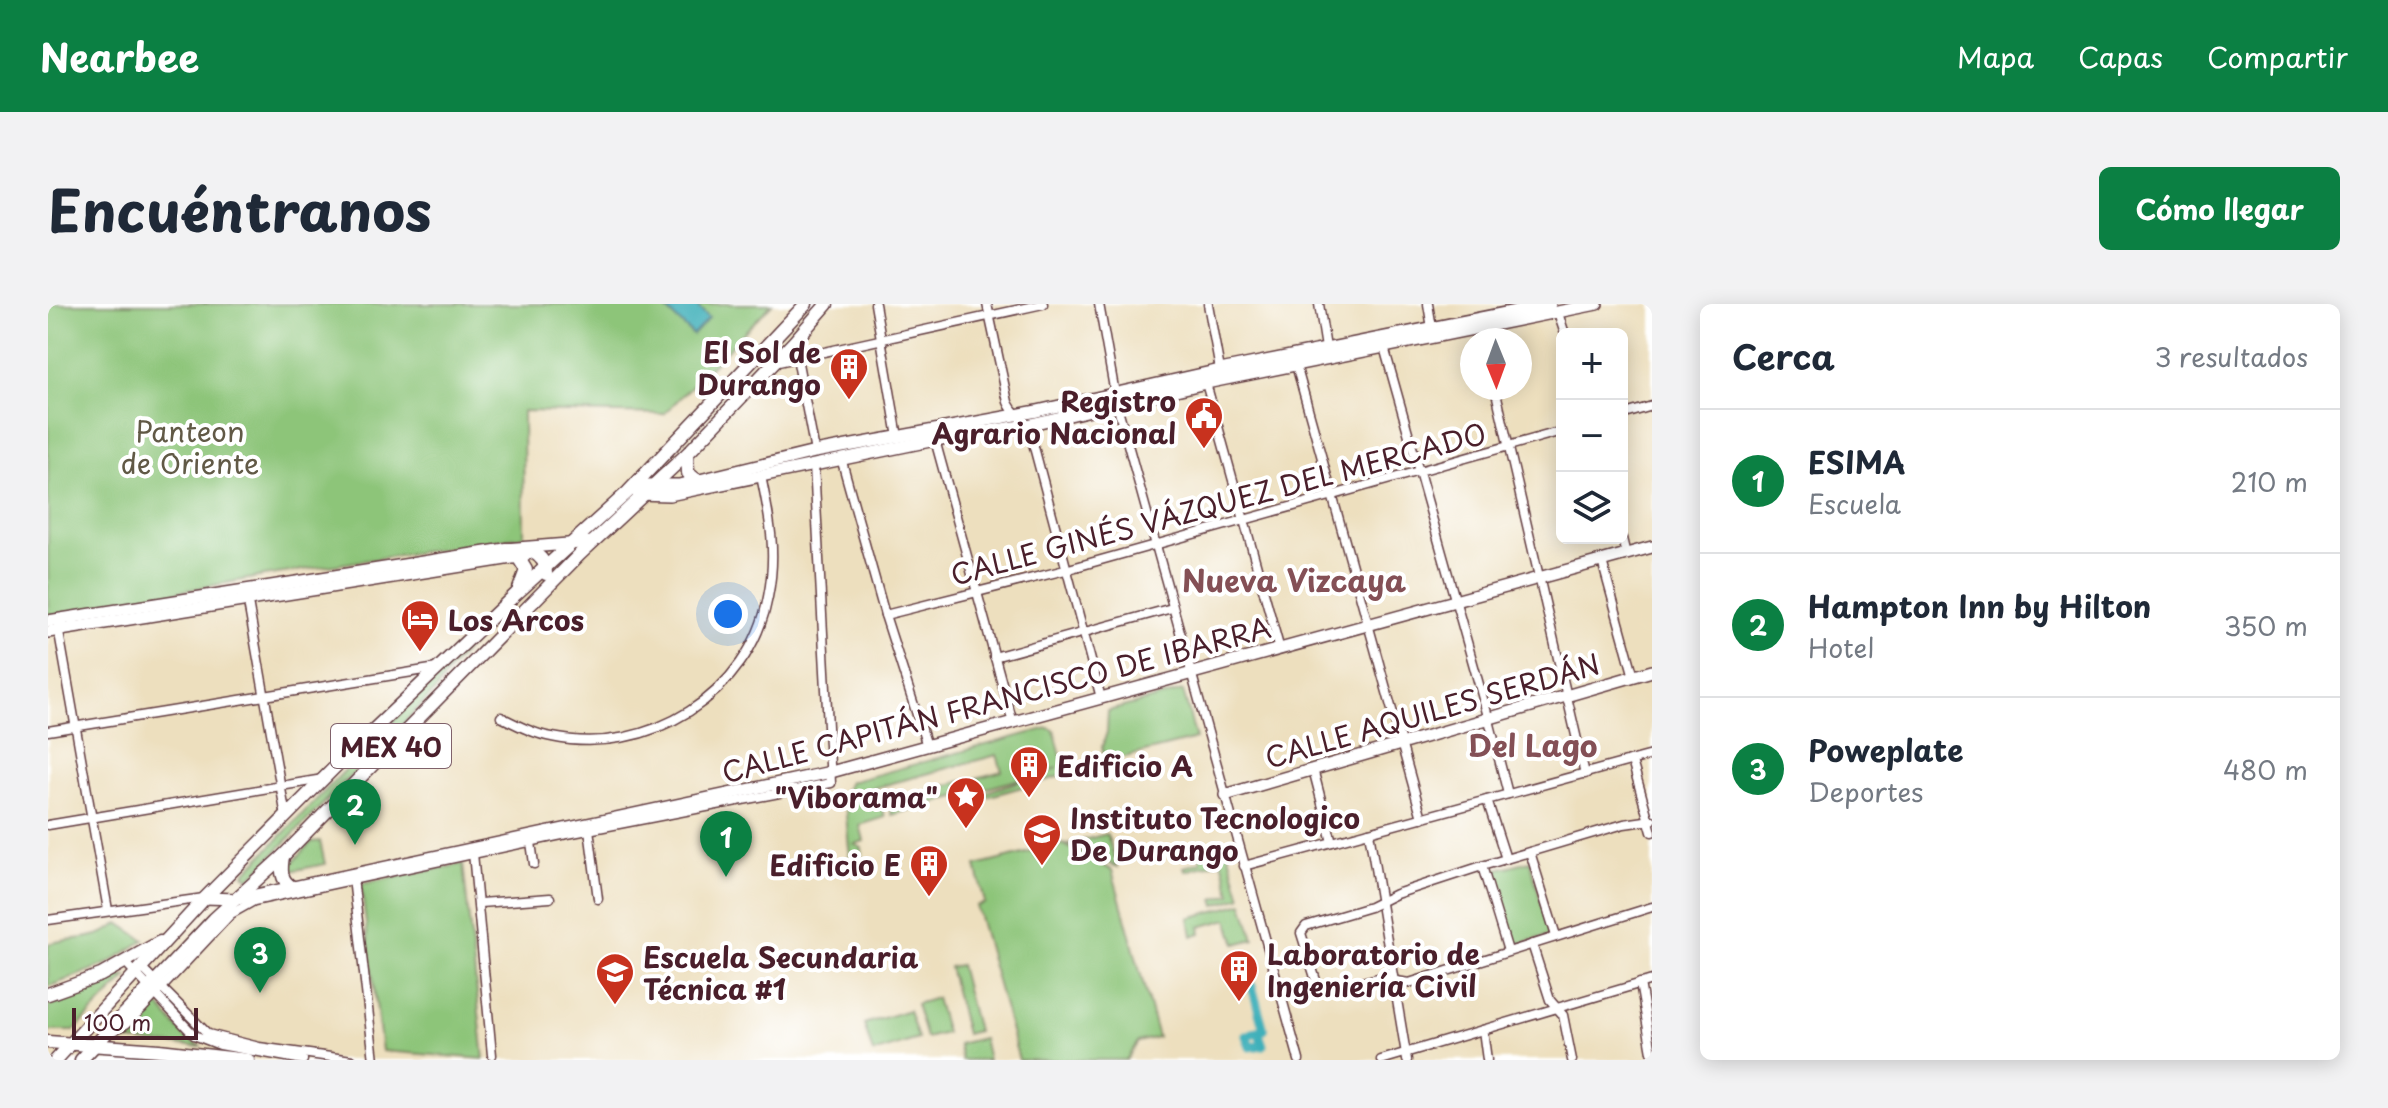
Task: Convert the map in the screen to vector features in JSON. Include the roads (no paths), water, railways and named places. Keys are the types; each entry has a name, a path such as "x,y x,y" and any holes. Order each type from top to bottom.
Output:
{"main road":[{"path":"639,490 806,304"},
{"path":"639,490 687,454 827,304"},
{"path":"639,490 761,476 814,459 841,458 1027,425 1220,370 1549,306 1597,304"},
{"path":"1496,328 1549,306"},
{"path":"687,454 686,470 703,482 1013,414 1116,400 1384,347 1460,337"},
{"name":"MEX 40","path":"56,1060 205,898 323,779 558,556 593,542 639,490"},
{"name":"MEX 40","path":"81,1060 441,696 541,591 576,549 639,490"},
{"path":"53,626 505,549 548,543 576,549"},
{"name":"CALLE CAPITÁN FRANCISCO DE IBARRA","path":"205,898 237,899 353,877 831,777 927,746 1652,547"},
{"path":"505,549 528,550 539,555 546,568 541,591 530,587 516,594"},
{"path":"246,594 518,557 558,556"},
{"path":"516,594 526,570 524,562 518,557"},
{"name":"CALLE AQUILES SERDÁN","path":"1225,795 1652,671"},
{"path":"283,856 282,875 292,887"},
{"path":"48,994 101,975 167,938"},
{"path":"48,1042 248,1060"}],"street":[{"path":"875,304 898,437"},
{"path":"987,304 1008,402 1013,414 1027,425 1101,698"},
{"path":"774,363 1043,304"},
{"path":"1099,304 1116,400 1299,1060"},
{"path":"1208,304 1220,370"},
{"path":"1319,304 1326,348"},
{"path":"1428,304 1432,328"},
{"path":"1549,306 1562,328"},
{"path":"794,342 814,459 831,777"},
{"path":"1384,347 1508,794"},
{"path":"1296,365 1422,818"},
{"path":"1206,383 1280,650"},
{"path":"1498,400 1585,774"},
{"path":"1628,413 1652,406"},
{"name":"CALLE GINÉS VÁZQUEZ DEL MERCADO","path":"885,615 1065,570 1556,433"},
{"path":"935,440 1013,723"},
{"path":"841,458 885,615 927,746"},
{"path":"501,717 550,737 575,741 608,740 641,735 673,722 704,702 750,649 768,599 774,552 761,476"},
{"path":"1623,544 1626,555"},
{"path":"1602,561 1634,677"},
{"path":"246,594 286,817"},
{"path":"994,657 1172,608"},
{"path":"53,626 76,726 108,910"},
{"path":"48,731 438,668"},
{"path":"1244,866 1652,755"},
{"path":"1632,761 1652,832"},
{"path":"1313,769 1332,842"},
{"path":"48,825 323,779"},
{"path":"1487,800 1506,859"},
{"path":"1650,821 1632,822 1482,866 1306,926 1301,933 1322,991 1378,978 1409,983 1652,907"},
{"path":"492,1055 473,852 531,842 588,827 598,899"},
{"path":"1369,832 1406,1057"},
{"path":"531,842 534,864"},
{"path":"1530,852 1556,936"},
{"path":"1482,866 1508,951"},
{"path":"155,987 239,908 353,877 374,1060"},
{"path":"48,920 205,898"},
{"path":"480,903 550,898"},
{"path":"1532,944 1550,1000 1563,1015 1572,1060"},
{"path":"125,962 140,970 189,1031 201,1039 232,1048 303,1060"},
{"path":"1381,1060 1406,1057 1483,1030 1652,980"},
{"path":"1640,983 1652,1052"},
{"path":"155,987 196,1025 215,1037 259,1047 352,1060"},
{"path":"1483,1030 1487,1060"}],"water":[{"path":"673,304 695,304 709,318 693,335 667,310"}],"waterway":[{"path":"1252,986 1264,1030 1258,1031"},
{"path":"1258,1031 1263,1045 1250,1047 1246,1036 1258,1031"}],"place":[{"name":"El Sol de Durango","path":"849,401"},
{"name":"Registro Agrario Nacional","path":"1204,450"},
{"name":"Los Arcos","path":"420,653"},
{"name":"Edificio A","path":"1029,799"},
{"name":"\"Viborama\"","path":"966,830"},
{"name":"Hampton Inn by Hilton","path":"355,845"},
{"name":"Instituto Tecnologico De Durango","path":"1042,867"},
{"name":"ESIMA","path":"726,877"},
{"name":"Edificio E","path":"929,898"},
{"name":"Poweplate","path":"260,993"},
{"name":"Laboratorio de Ingeniería Civil","path":"1239,1003"},
{"name":"Escuela Secundaria Técnica #1","path":"615,1006"}],"district":[{"name":"Nueva Vizcaya","path":"1294,579"},
{"name":"Del Lago","path":"1533,744"}],"park label":[{"name":"Panteon de Oriente","path":"190,446"}]}
